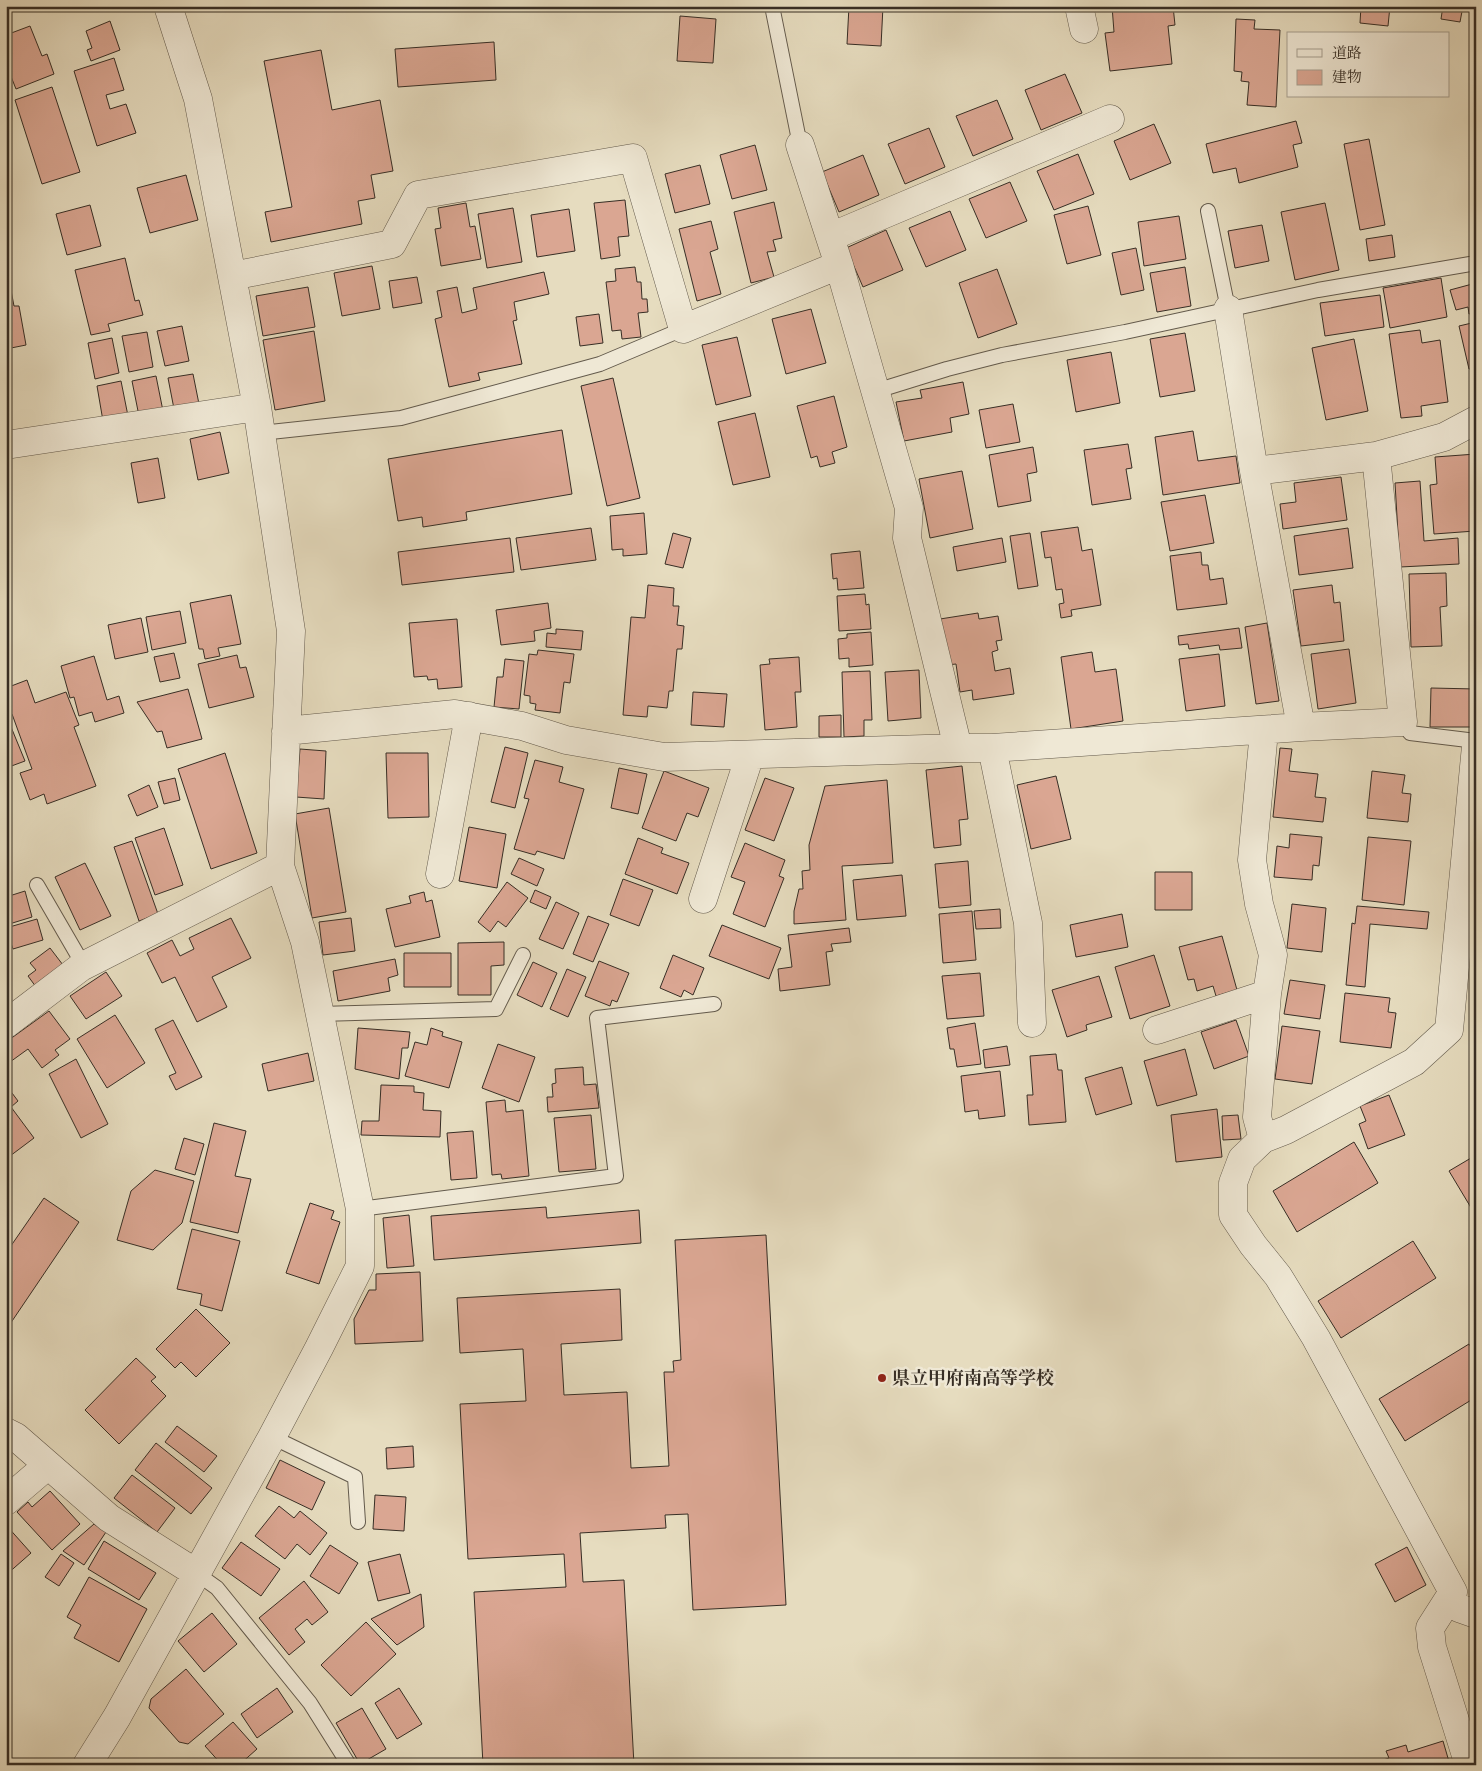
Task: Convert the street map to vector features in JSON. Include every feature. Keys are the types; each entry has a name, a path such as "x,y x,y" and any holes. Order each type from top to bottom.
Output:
{"street":[{"path":"87,1765 116,1717 272,1437 360,1266 360,1209 305,942 280,866 291,631 259,420 198,99 168,6"},
{"path":"830,237 1110,119"},
{"path":"800,145 840,265 909,508 907,538 958,748"},
{"path":"232,276 392,244 418,196 633,158 683,329 840,265"},
{"path":"1228,310 1254,470 1301,727"},
{"path":"6,445 259,420"},
{"path":"1254,470 1376,456 1444,437 1476,420"},
{"path":"286,732 455,714 522,726 566,740 664,757 992,748 1403,722 1376,456"},
{"path":"440,874 469,716"},
{"path":"1263,1139 1257,1117 1267,994 1273,955 1258,904 1252,860 1264,731"},
{"path":"1469,1765 1432,1647 1430,1628 1453,1592 1316,1338 1278,1276 1253,1245 1233,1215 1232,1183 1242,1159 1263,1139 1286,1130 1414,1062 1449,1030 1476,746"},
{"path":"992,748 1028,923 1032,1022"},
{"path":"703,899 750,755"},
{"path":"6,1024 84,966 280,866"},
{"path":"1157,1030 1267,994"},
{"path":"6,1432 16,1437 109,1518 196,1573"},
{"path":"6,1500 48,1464"}],"lane":[{"path":"772,6 800,145"},
{"path":"1208,211 1228,310"},
{"path":"876,390 947,368 1002,355 1125,332 1318,290 1476,263"},
{"path":"259,420 401,418 600,364 683,329"},
{"path":"1403,722 1410,732 1476,742"},
{"path":"37,885 84,966"},
{"path":"320,1014 496,1009 523,955"},
{"path":"360,1209 616,1176 597,1018 714,1004"},
{"path":"272,1437 355,1477 358,1522"},
{"path":"196,1573 217,1588 310,1704 349,1765"}],"building":[{"path":"849,6 883,6 881,46 847,44"},
{"path":"1112,6 1173,6 1175,25 1168,26 1172,64 1110,71 1105,33 1114,32"},
{"path":"1259,6 1323,6 1322,11"},
{"path":"1361,6 1390,6 1388,26 1360,23"},
{"path":"1443,6 1463,6 1460,22 1441,19"},
{"path":"1474,6 1476,6 1476,23 1471,23"},
{"path":"680,16 716,19 713,63 677,61"},
{"path":"1236,19 1255,20 1254,29 1280,30 1276,107 1247,105 1249,82 1241,81 1242,72 1234,71"},
{"path":"110,21 120,50 91,61 87,50 92,48 86,31"},
{"path":"30,26 42,56 47,54 54,74 16,89 6,64 6,35"},
{"path":"494,42 496,80 398,87 395,49"},
{"path":"321,50 332,110 380,100 393,171 371,175 375,198 358,201 362,224 271,242 265,212 292,207 264,61"},
{"path":"114,58 124,90 106,95 110,109 126,104 136,133 97,146 74,71"},
{"path":"1065,74 1082,113 1041,130 1025,90"},
{"path":"52,87 80,172 42,184 15,100"},
{"path":"997,100 1013,139 973,156 956,116"},
{"path":"1296,121 1302,143 1293,145 1298,167 1239,183 1236,168 1213,173 1206,144"},
{"path":"1154,124 1171,163 1130,180 1114,141"},
{"path":"929,128 945,167 905,184 888,144"},
{"path":"1369,139 1385,225 1360,230 1344,144"},
{"path":"755,145 767,190 732,199 720,155"},
{"path":"1078,154 1094,194 1054,210 1037,171"},
{"path":"863,155 879,195 839,212 822,172"},
{"path":"700,165 710,204 675,213 665,174"},
{"path":"186,175 198,220 150,233 137,188"},
{"path":"1010,182 1027,221 986,238 969,199"},
{"path":"625,200 629,236 618,237 620,256 601,259 594,203"},
{"path":"774,202 782,238 773,240 776,251 767,252 774,277 751,283 734,212"},
{"path":"466,203 470,227 475,226 481,259 441,266 435,229 441,228 438,208"},
{"path":"1325,203 1339,270 1295,280 1281,212"},
{"path":"90,205 101,246 67,255 56,214"},
{"path":"1088,206 1101,255 1067,264 1054,215"},
{"path":"513,208 522,262 487,268 478,214"},
{"path":"569,209 575,251 537,257 531,215"},
{"path":"950,211 966,250 926,267 909,228"},
{"path":"1179,216 1186,259 1144,266 1138,222"},
{"path":"711,221 718,249 710,252 721,294 697,301 679,229"},
{"path":"1262,225 1269,261 1235,268 1228,231"},
{"path":"886,230 903,270 863,287 846,248"},
{"path":"1392,235 1395,257 1369,261 1366,239"},
{"path":"1136,248 1144,290 1121,295 1112,253"},
{"path":"125,258 135,301 139,300 143,315 108,324 110,331 91,335 75,270"},
{"path":"6,264 14,306 19,306 26,345 6,349"},
{"path":"372,266 380,309 342,316 334,273"},
{"path":"635,267 637,282 641,282 642,299 647,299 648,312 638,313 641,337 622,339 621,330 612,331 606,282 616,281 615,269"},
{"path":"1185,267 1191,306 1157,312 1150,273"},
{"path":"997,269 1017,324 978,338 959,283"},
{"path":"544,272 549,294 514,302 517,320 513,321 522,364 478,373 480,380 449,387 435,319 442,317 437,291 457,287 462,313 477,309 473,288"},
{"path":"417,277 422,303 393,308 389,281"},
{"path":"1441,278 1447,317 1390,328 1383,288"},
{"path":"1476,283 1476,312 1469,314 1468,307 1456,310 1450,290"},
{"path":"308,287 315,327 263,336 256,296"},
{"path":"1380,295 1384,327 1325,336 1320,303"},
{"path":"811,309 826,363 786,374 772,319"},
{"path":"599,314 603,343 580,346 576,317"},
{"path":"1476,322 1476,368 1469,369 1459,326"},
{"path":"182,326 189,361 165,366 157,331"},
{"path":"1420,330 1422,343 1440,340 1448,402 1421,406 1422,416 1401,418 1389,334"},
{"path":"314,331 325,401 275,410 263,340"},
{"path":"147,332 153,367 129,372 122,336"},
{"path":"1185,333 1195,391 1160,397 1150,339"},
{"path":"737,337 751,396 716,405 702,345"},
{"path":"112,338 119,373 95,379 88,343"},
{"path":"1354,339 1368,411 1326,420 1312,348"},
{"path":"1111,352 1120,403 1076,412 1067,360"},
{"path":"193,374 200,409 175,414 168,378"},
{"path":"156,376 163,411 139,416 132,381"},
{"path":"613,378 640,498 607,506 581,386"},
{"path":"121,381 128,416 103,421 97,386"},
{"path":"963,382 969,414 950,418 952,432 904,441 896,402 922,398 920,390"},
{"path":"834,396 847,447 832,452 835,463 820,467 817,456 811,458 797,406"},
{"path":"1013,404 1020,442 986,448 979,410"},
{"path":"755,413 770,477 733,485 718,422"},
{"path":"562,430 572,494 466,512 467,520 423,527 422,517 398,521 388,459"},
{"path":"1193,431 1198,461 1236,456 1240,483 1163,495 1155,437"},
{"path":"220,432 229,473 198,480 190,439"},
{"path":"1128,444 1132,468 1126,469 1131,499 1092,505 1084,450"},
{"path":"1033,447 1037,472 1027,474 1031,501 998,507 989,455"},
{"path":"1476,454 1476,514 1473,514 1475,531 1434,534 1430,485 1437,484 1435,457"},
{"path":"158,458 165,498 138,503 131,463"},
{"path":"962,471 973,529 930,538 919,479"},
{"path":"1341,477 1347,520 1283,529 1280,504 1296,502 1294,483"},
{"path":"1420,481 1424,541 1458,538 1459,564 1400,567 1395,483"},
{"path":"1205,495 1214,543 1170,551 1161,502"},
{"path":"644,513 647,554 623,556 623,549 612,550 610,516"},
{"path":"1078,527 1082,551 1092,549 1101,605 1071,610 1072,616 1061,618 1059,604 1064,603 1062,589 1056,590 1051,557 1045,558 1041,532"},
{"path":"591,528 596,560 521,570 516,538"},
{"path":"1348,528 1353,568 1299,575 1294,536"},
{"path":"673,533 691,538 683,568 665,564"},
{"path":"1030,533 1038,586 1018,589 1010,536"},
{"path":"510,538 514,572 402,585 398,552"},
{"path":"1002,538 1006,562 957,571 953,547"},
{"path":"860,551 864,588 838,590 837,578 833,579 831,554"},
{"path":"1201,552 1202,565 1208,565 1210,580 1223,578 1227,604 1177,610 1170,556"},
{"path":"1446,573 1447,606 1440,607 1442,646 1411,647 1409,574"},
{"path":"648,585 674,588 673,606 679,606 677,625 684,626 682,649 677,649 673,691 669,691 667,708 648,706 647,717 623,715 631,617 645,618"},
{"path":"1332,585 1334,603 1340,602 1344,641 1301,646 1293,590"},
{"path":"865,594 866,605 869,604 871,629 839,631 837,596"},
{"path":"231,595 241,644 218,648 220,656 205,659 203,649 199,649 190,603"},
{"path":"548,603 551,628 534,631 535,641 501,645 496,610"},
{"path":"180,611 186,643 152,650 146,617"},
{"path":"978,613 979,619 998,616 1002,640 996,641 998,650 992,652 995,671 1010,668 1014,694 973,700 972,690 960,692 956,664 947,665 940,619"},
{"path":"141,618 148,652 115,659 108,625"},
{"path":"457,619 462,687 438,689 437,679 428,680 427,676 414,677 409,623"},
{"path":"1267,623 1279,701 1256,704 1245,627"},
{"path":"1239,628 1242,648 1220,650 1219,645 1189,649 1188,644 1179,645 1178,636"},
{"path":"556,629 583,631 581,650 546,647 547,633 556,634"},
{"path":"871,632 873,665 849,667 849,658 839,659 838,639 847,638 847,634"},
{"path":"1349,649 1356,703 1318,709 1311,654"},
{"path":"538,650 574,654 570,683 564,682 560,713 535,710 536,704 530,703 530,696 524,695 529,654 537,655"},
{"path":"1092,652 1095,672 1116,669 1123,721 1071,729 1061,657"},
{"path":"174,653 180,678 160,682 154,657"},
{"path":"1219,654 1225,706 1186,711 1179,659"},
{"path":"237,655 240,668 246,667 254,697 209,708 198,664"},
{"path":"94,656 107,700 119,696 124,713 95,722 92,712 79,716 74,697 70,698 61,666"},
{"path":"799,657 801,692 795,692 797,727 765,730 760,665 770,664 769,659"},
{"path":"505,659 524,661 519,709 494,707 497,677 503,677"},
{"path":"919,670 921,718 888,721 885,672"},
{"path":"870,671 872,720 864,720 864,736 844,737 842,672"},
{"path":"27,680 35,703 66,692 79,725 74,727 96,786 47,804 44,794 30,800 20,773 32,769 12,714 6,716 6,688"},
{"path":"1431,688 1476,689 1476,727 1430,727"},
{"path":"188,689 202,739 167,748 162,731 157,732 137,702"},
{"path":"693,692 727,694 724,727 691,725"},
{"path":"841,715 841,737 819,737 819,716"},
{"path":"9,722 25,761 6,768 6,723"},
{"path":"505,747 528,753 515,808 491,802"},
{"path":"1280,748 1292,749 1289,771 1318,774 1315,797 1326,798 1323,822 1273,817"},
{"path":"300,749 326,751 324,799 296,797"},
{"path":"225,753 257,853 211,869 178,769"},
{"path":"386,753 428,753 429,817 388,818"},
{"path":"535,760 563,767 559,782 584,789 564,859 537,851 535,855 514,849 529,799 524,798"},
{"path":"962,766 968,819 959,820 961,845 934,848 926,770"},
{"path":"619,768 647,774 638,814 611,808"},
{"path":"664,771 709,788 698,817 687,813 676,841 642,828"},
{"path":"1372,771 1405,775 1402,793 1411,794 1408,822 1367,818"},
{"path":"1056,776 1071,839 1031,849 1017,785"},
{"path":"175,778 180,800 164,804 158,782"},
{"path":"765,778 794,788 774,841 745,830"},
{"path":"887,780 893,863 842,866 846,920 794,924 794,911 799,889 803,889 802,871 810,870 809,845 825,786"},
{"path":"149,785 158,807 137,816 128,795"},
{"path":"329,808 346,912 312,918 295,814"},
{"path":"469,827 506,834 497,888 459,881"},
{"path":"164,828 183,885 155,895 135,838"},
{"path":"1290,834 1322,837 1319,866 1313,865 1312,880 1274,877 1277,846 1289,848"},
{"path":"1368,837 1411,841 1404,905 1362,900"},
{"path":"638,838 663,848 661,853 689,863 677,894 625,874"},
{"path":"132,841 158,914 139,921 114,847"},
{"path":"745,843 785,860 779,876 784,878 765,927 733,914 745,882 731,877"},
{"path":"519,858 544,869 537,886 511,874"},
{"path":"968,861 971,905 939,908 935,864"},
{"path":"85,863 111,916 80,930 55,877"},
{"path":"1155,872 1192,872 1192,910 1155,910"},
{"path":"902,875 906,916 857,920 853,880"},
{"path":"623,879 653,890 639,926 610,915"},
{"path":"507,882 528,898 506,927 498,921 490,932 478,922"},
{"path":"535,890 551,897 546,909 530,902"},
{"path":"25,891 32,917 6,925 6,897"},
{"path":"424,892 426,902 432,900 440,937 395,947 386,909 411,903 409,896"},
{"path":"556,902 579,913 563,949 539,939"},
{"path":"1292,904 1326,908 1322,952 1287,948"},
{"path":"1357,906 1429,912 1427,929 1370,924 1365,987 1346,985 1352,923 1355,924"},
{"path":"1000,909 1001,928 976,929 974,911"},
{"path":"972,911 976,960 943,963 939,914"},
{"path":"1122,914 1128,947 1076,957 1070,925"},
{"path":"588,916 609,924 593,962 573,954"},
{"path":"231,918 251,958 212,977 227,1007 197,1022 175,977 162,983 147,953 172,940 180,956 194,949 189,938"},
{"path":"351,918 355,951 323,955 319,922"},
{"path":"37,919 43,940 13,949 6,928"},
{"path":"722,925 781,948 769,979 709,956"},
{"path":"849,928 851,942 831,944 833,951 826,952 830,985 780,991 778,969 792,967 788,935"},
{"path":"1222,936 1237,990 1216,996 1213,986 1197,991 1194,979 1188,980 1179,947"},
{"path":"504,942 504,965 491,966 491,995 458,995 458,943"},
{"path":"50,948 63,965 36,987 28,976 36,970 30,963"},
{"path":"404,953 451,953 451,987 404,987"},
{"path":"673,955 704,968 693,995 684,990 681,997 660,988"},
{"path":"1154,955 1170,1006 1130,1019 1115,967"},
{"path":"395,959 398,975 388,978 390,991 338,1001 333,971"},
{"path":"599,961 629,973 617,1002 612,1000 610,1006 585,996"},
{"path":"533,962 557,973 542,1007 517,995"},
{"path":"567,969 586,977 568,1017 550,1009"},
{"path":"106,972 122,996 86,1019 70,996"},
{"path":"980,973 984,1016 947,1019 942,976"},
{"path":"1099,976 1112,1017 1086,1025 1087,1030 1067,1037 1052,990"},
{"path":"1290,980 1325,985 1320,1019 1284,1014"},
{"path":"1345,993 1390,998 1388,1012 1396,1013 1391,1048 1340,1042"},
{"path":"49,1011 70,1039 55,1050 59,1055 42,1068 28,1049 10,1062 6,1057 6,1042"},
{"path":"115,1015 145,1063 107,1088 77,1039"},
{"path":"173,1020 202,1077 176,1090 169,1076 176,1073 155,1029"},
{"path":"1236,1020 1249,1056 1214,1069 1201,1032"},
{"path":"975,1023 981,1064 957,1067 954,1049 950,1049 947,1028"},
{"path":"1282,1026 1320,1031 1312,1084 1275,1079"},
{"path":"358,1028 410,1032 408,1048 402,1048 399,1079 355,1069"},
{"path":"431,1028 443,1032 442,1036 462,1042 449,1088 405,1076 415,1042 427,1045"},
{"path":"498,1044 535,1057 519,1102 482,1088"},
{"path":"1007,1046 1010,1065 985,1068 983,1050"},
{"path":"1185,1049 1197,1095 1157,1106 1144,1061"},
{"path":"308,1053 314,1081 268,1091 262,1064"},
{"path":"1056,1054 1058,1070 1062,1070 1066,1122 1029,1125 1027,1095 1033,1095 1030,1056"},
{"path":"76,1059 108,1124 81,1138 49,1074"},
{"path":"583,1067 584,1085 596,1084 599,1108 548,1112 547,1097 553,1097 552,1084 556,1083 555,1069"},
{"path":"1122,1067 1132,1104 1096,1115 1085,1078"},
{"path":"1000,1071 1005,1116 979,1119 978,1110 965,1112 961,1076"},
{"path":"6,1085 18,1101 11,1107 34,1138 6,1159"},
{"path":"381,1085 414,1086 414,1092 424,1093 423,1110 441,1111 440,1137 361,1135 362,1121 379,1121"},
{"path":"1389,1095 1405,1135 1368,1149 1359,1124 1366,1121 1360,1106"},
{"path":"505,1100 506,1112 523,1110 529,1176 502,1179 501,1174 492,1175 486,1102"},
{"path":"1217,1109 1222,1157 1176,1162 1171,1115"},
{"path":"591,1115 596,1169 559,1172 554,1118"},
{"path":"1238,1115 1241,1139 1223,1140 1222,1116"},
{"path":"214,1123 246,1131 235,1176 251,1179 238,1233 190,1222"},
{"path":"473,1131 477,1178 451,1180 447,1133"},
{"path":"184,1138 204,1144 195,1175 175,1169"},
{"path":"1354,1142 1378,1183 1297,1232 1273,1191"},
{"path":"1471,1158 1476,1166 1476,1216 1449,1171"},
{"path":"155,1170 194,1181 182,1223 153,1250 117,1240 131,1191"},
{"path":"44,1198 79,1222 6,1330 6,1253"},
{"path":"310,1203 334,1211 331,1219 340,1222 319,1284 286,1273"},
{"path":"546,1207 547,1218 639,1210 641,1243 434,1260 431,1216"},
{"path":"409,1215 414,1266 387,1268 383,1218"},
{"path":"192,1229 240,1241 222,1311 200,1305 202,1294 177,1289"},
{"path":"766,1235 786,1605 693,1610 688,1514 665,1515 666,1528 580,1533 583,1582 624,1580 634,1765 483,1765 474,1592 566,1587 564,1554 468,1559 460,1404 526,1401 523,1349 460,1353 457,1298 620,1289 622,1340 561,1344 564,1395 627,1392 631,1468 669,1466 664,1372 674,1372 673,1361 681,1360 675,1240"},
{"path":"1413,1241 1436,1278 1341,1338 1318,1301"},
{"path":"420,1272 423,1341 355,1344 354,1319 369,1290 376,1290 376,1274"},
{"path":"196,1309 230,1343 196,1377 181,1362 175,1368 156,1349"},
{"path":"1469,1344 1476,1356 1476,1397 1405,1441 1379,1399"},
{"path":"136,1358 156,1377 151,1381 166,1396 119,1444 85,1410"},
{"path":"177,1426 217,1456 204,1472 165,1442"},
{"path":"156,1443 212,1488 191,1514 135,1470"},
{"path":"413,1446 414,1467 387,1469 386,1448"},
{"path":"280,1460 325,1482 312,1510 266,1488"},
{"path":"132,1475 175,1508 157,1532 114,1498"},
{"path":"50,1491 80,1524 52,1550 17,1512 28,1502 32,1507"},
{"path":"375,1495 406,1497 404,1531 373,1529"},
{"path":"279,1506 294,1518 300,1511 327,1533 310,1555 297,1544 285,1559 255,1536"},
{"path":"94,1524 106,1532 84,1565 63,1551"},
{"path":"6,1525 31,1553 6,1575"},
{"path":"104,1541 156,1573 139,1600 88,1569"},
{"path":"241,1542 280,1569 261,1596 222,1568"},
{"path":"330,1545 358,1563 339,1594 310,1576"},
{"path":"1407,1547 1426,1585 1395,1602 1375,1564"},
{"path":"61,1554 74,1563 59,1586 45,1577"},
{"path":"400,1554 410,1593 378,1601 368,1562"},
{"path":"89,1577 147,1609 119,1662 74,1638 81,1625 67,1617"},
{"path":"304,1581 328,1612 312,1625 307,1619 295,1629 305,1642 289,1655 259,1618"},
{"path":"421,1594 424,1627 397,1645 371,1619"},
{"path":"212,1613 237,1644 204,1672 178,1641"},
{"path":"366,1622 396,1654 351,1696 321,1665"},
{"path":"186,1669 224,1714 188,1744 179,1742 149,1708 151,1699"},
{"path":"277,1688 293,1712 257,1738 241,1714"},
{"path":"399,1688 422,1724 397,1739 375,1703"},
{"path":"362,1708 386,1749 360,1764 336,1723"},
{"path":"233,1722 257,1749 239,1765 222,1765 205,1746"},
{"path":"1443,1741 1450,1765 1369,1765 1389,1758 1386,1751 1406,1745 1408,1752"}],"place":[{"name":"県立甲府南高等学校","path":"882,1378"}]}
